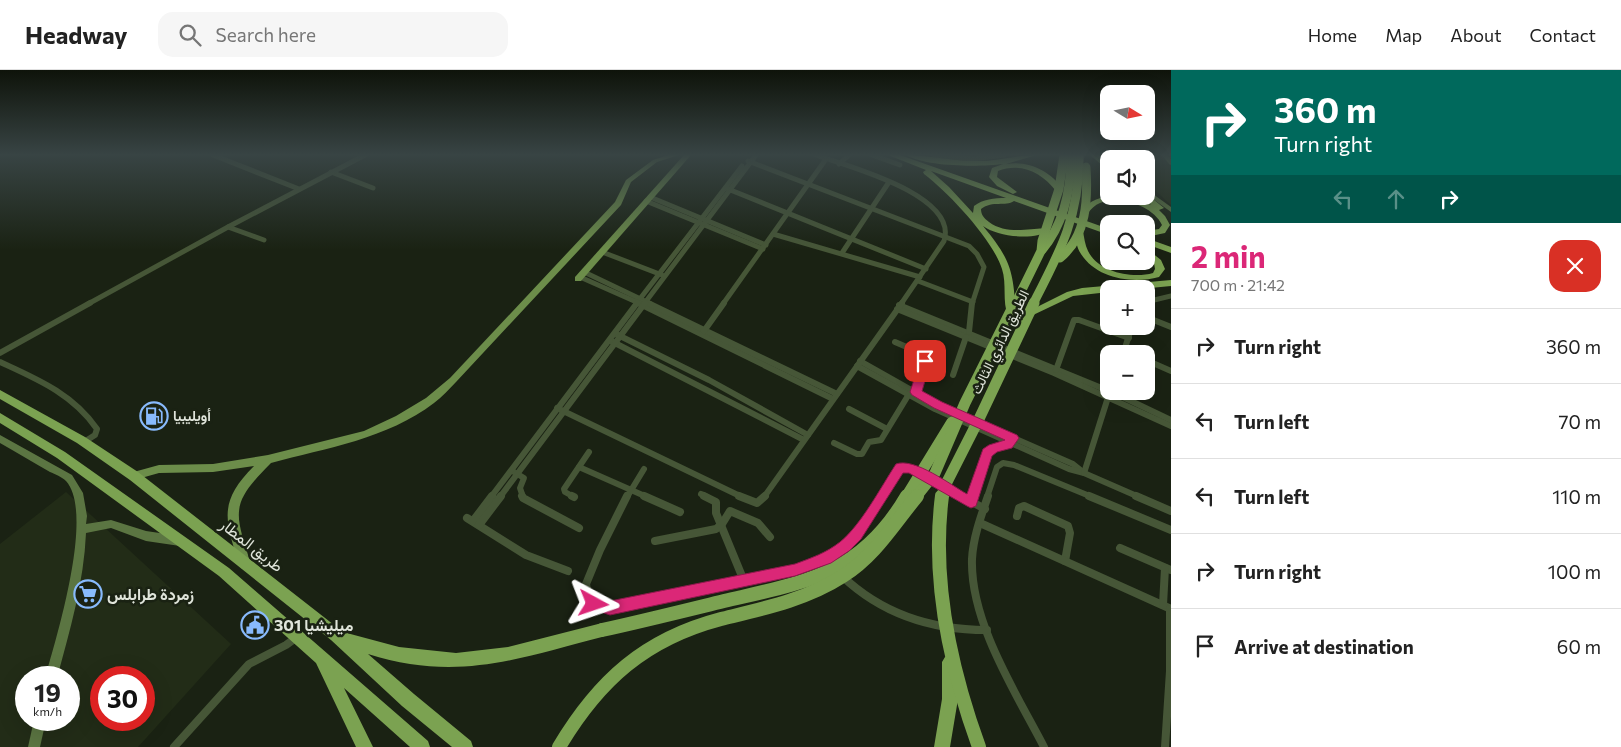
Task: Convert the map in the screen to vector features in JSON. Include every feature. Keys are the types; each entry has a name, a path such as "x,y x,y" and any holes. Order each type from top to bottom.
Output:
{"highway":[{"path":"945,187 1002,258 1008,277 1011,313"},
{"path":"985,187 1100,228"},
{"path":"988,187 1100,228"},
{"path":"1004,187 1030,202"},
{"name":"الطريق الدائري الثالث","path":"1040,251 1051,238 1063,210 1069,187"},
{"name":"الطريق الدائري الثالث","path":"949,644 939,552 942,494 1028,314 1058,259 1078,195 1078,187"},
{"name":"الطريق الدائري الثالث","path":"1058,259 1070,251 1079,231 1085,211 1088,187"},
{"name":"الطريق الدائري الثالث","path":"558,747 576,718 607,680 655,645 696,626 776,605 815,591 862,563 885,540 935,474 965,404 1040,251 1059,189"},
{"path":"1085,211 1093,203 1108,198 1140,204 1159,214 1165,222 1165,229 1155,232"},
{"path":"1030,202 993,200 980,205 976,212 986,224 1006,232 1024,235 1046,230"},
{"path":"1155,205 1171,217"},
{"path":"1079,231 1086,255 1100,266"},
{"path":"1155,246 1171,252"},
{"path":"1107,270 1115,274 1139,278 1156,274 1160,270 1160,266 1155,261"},
{"path":"1028,314 1082,290 1171,283"},
{"name":"طريق المطار","path":"0,394 84,442 134,476 336,635 408,700 465,747"},
{"path":"336,635 376,650 414,658 438,660 493,657 808,581 835,570 858,554 886,528 923,470 937,442 965,404"},
{"path":"0,417 61,455 224,572 422,747"},
{"path":"942,747 950,699 949,644"},
{"path":"949,644 964,701 979,747"},
{"path":"320,656 365,747"}],"main road":[{"path":"134,476 154,470 213,468 268,459 366,434 400,419 430,401 453,380 618,203 625,187"},
{"path":"581,276 659,187"},
{"path":"1155,198 1171,210"},
{"path":"0,439 72,481 76,488 83,529 76,572 54,666"},
{"path":"245,564 233,525 234,509 246,481 268,459"},
{"path":"83,529 110,524 146,536 182,542"},
{"path":"34,747 38,731"}],"street":[{"path":"293,187 299,189"},
{"path":"0,353 304,187"},
{"path":"704,332 806,187"},
{"path":"815,187 969,246 978,254 984,271 972,302 968,335 953,375"},
{"path":"842,253 886,187"},
{"path":"557,408 753,502 762,500 926,269 945,237 945,226 942,218 930,204 913,192 900,187"},
{"path":"514,472 557,408 617,335 728,189 926,269"},
{"path":"648,199 764,247"},
{"path":"228,227 264,240"},
{"path":"773,234 842,253 919,279 972,302"},
{"path":"602,252 662,275"},
{"path":"581,276 642,302 838,394"},
{"path":"1155,298 1171,296"},
{"path":"898,307 1100,389"},
{"path":"1055,371 1074,320 1079,320 1129,338"},
{"path":"1155,321 1171,327"},
{"path":"704,332 833,399"},
{"path":"617,335 724,389 806,437"},
{"path":"1126,345 1130,335"},
{"path":"568,571 526,555 473,522 563,412 612,341"},
{"path":"612,341 806,437"},
{"path":"834,443 861,455 870,442 880,442 912,394 925,361 924,358 918,352 894,342"},
{"path":"0,362 51,386 70,399 94,423 97,429 96,435 84,442"},
{"path":"859,363 912,394 1073,470 1084,473 1171,512"},
{"path":"1155,364 1171,370"},
{"path":"1084,473 1107,400"},
{"path":"1122,400 1171,426"},
{"path":"1125,400 1171,420"},
{"path":"850,410 887,429"},
{"path":"971,502 987,453 1012,440"},
{"path":"574,497 565,492 564,489 589,452"},
{"path":"1044,747 987,630 973,583 972,561 974,541 997,466 1006,463 1171,530"},
{"path":"579,467 680,512"},
{"path":"644,469 630,489 610,528 586,584 586,591 594,604 610,608 795,570 826,558 856,535 900,467 912,469 985,509"},
{"path":"514,472 524,478 520,488 523,498 579,528"},
{"path":"702,494 716,502 716,513 744,581"},
{"path":"1017,516 1019,508 1024,506 1068,526 1070,532 1065,561"},
{"path":"655,541 713,530 722,524 730,512 733,511 758,523 770,537"},
{"path":"980,523 1168,608"},
{"path":"1120,548 1168,569 1170,671 1167,743"},
{"path":"826,558 858,590 906,616 939,627 987,630"},
{"path":"174,747 249,664 264,653 285,646 298,637"}],"shaded area":[{"path":"1155,187 1171,187 1171,205 1155,190"},
{"name":"زمردة طرابلس","path":"66,492 231,644 155,728 155,666 90,666 90,731 152,731 138,747 0,747 0,544"}],"place":[{"name":"أويليبيا","path":"154,416"},
{"name":"زمردة طرابلس","path":"88,594"},
{"name":"ميليشيا 301","path":"255,625"}],"route":[{"path":"594,604 610,608 795,570 813,564 844,546 856,535 900,467 908,467 971,502 987,453 994,448 1010,443 1013,438 938,405 916,392 925,361"}]}
